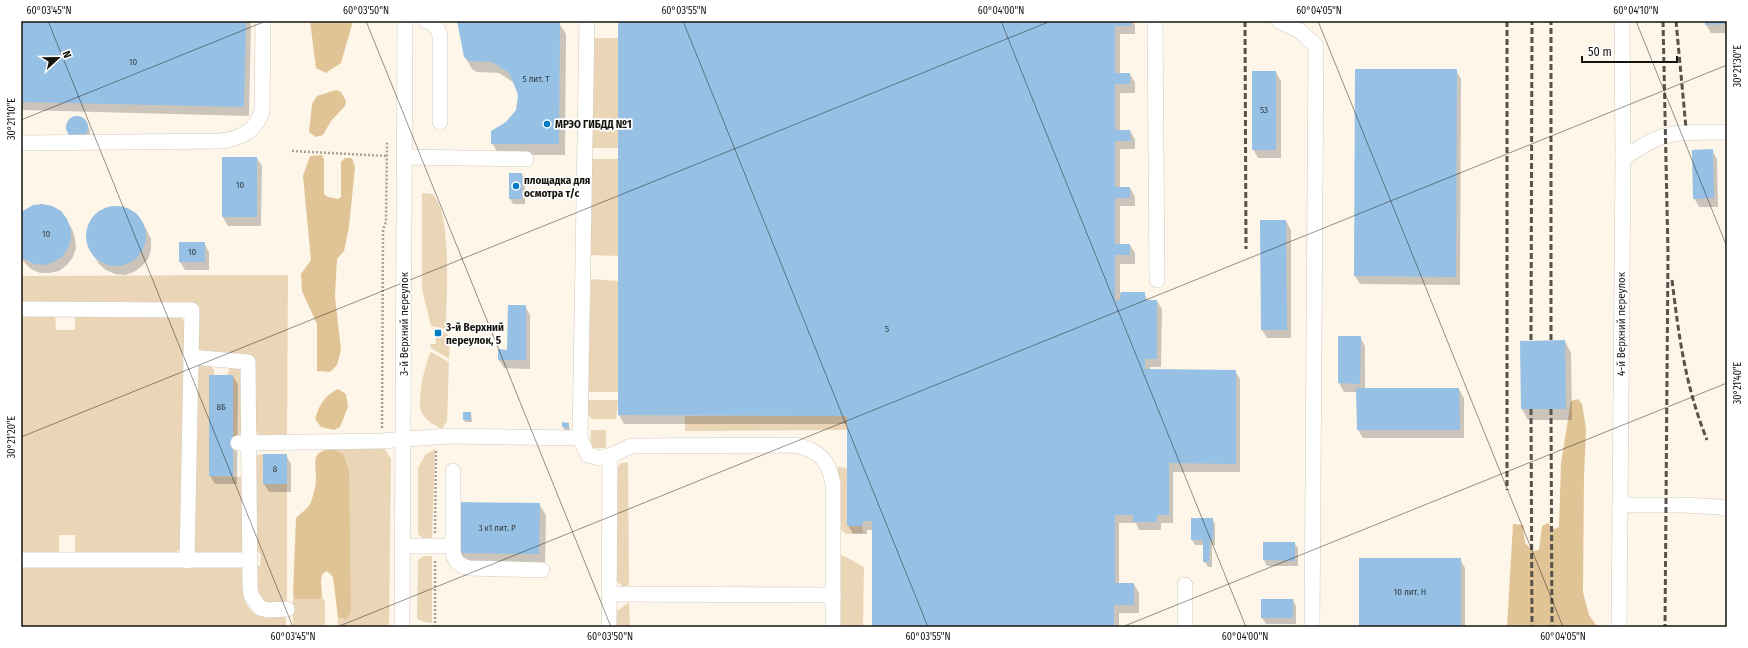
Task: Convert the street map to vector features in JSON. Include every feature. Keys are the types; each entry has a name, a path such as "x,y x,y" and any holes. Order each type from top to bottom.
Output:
{"street":[{"path":"21,143 222,142 236,139 253,128 259,121 262,111 263,21"},
{"name":"3-й Верхний переулок","path":"402,627 405,21"},
{"path":"426,21 432,22 440,35 440,122"},
{"path":"587,21 580,438 588,455 599,458 610,456 631,446 797,444 810,448 822,456 830,469 833,483 832,627"},
{"path":"1155,21 1157,280"},
{"path":"1280,21 1300,31 1316,46 1312,627"},
{"name":"4-й Верхний переулок","path":"1619,627 1623,159 1622,21"},
{"path":"1623,159 1639,147 1664,136 1679,133 1727,132"},
{"path":"405,157 526,159"},
{"path":"21,309 192,310 187,561"},
{"path":"190,358 248,362 243,442 251,595 260,608 268,610 287,609"},
{"path":"243,442 404,440 449,431 580,438"},
{"path":"609,627 610,456"},
{"path":"453,471 453,557 456,561 459,564 469,568 542,570"},
{"path":"1620,505 1683,505 1720,507 1727,509"},
{"path":"402,546 453,546"},
{"path":"21,560 250,560"},
{"path":"1185,627 1186,585"},
{"path":"610,594 832,595"}],"path":[{"path":"382,441 383,230 386,222 387,142"},
{"path":"292,151 387,156"}],"shaded area":[{"path":"310,21 353,21 341,63 326,73 316,68"},
{"path":"592,38 618,38 618,148 589,148"},
{"path":"336,90 341,92 346,101 345,106 331,121 323,135 316,137 309,132 312,104 317,96"},
{"path":"322,155 324,160 324,194 328,197 338,199 341,197 341,162 345,158 352,158 355,167 349,227 344,251 337,259 335,296 341,350 337,365 330,372 317,371 317,324 302,291 301,274 311,260 303,176 310,156"},
{"path":"591,159 618,159 618,256 590,255"},
{"path":"422,193 432,194 439,204 443,218 447,257 446,329 431,326 422,289"},
{"path":"288,275 287,437 260,437 254,426 254,356 203,354 199,351 196,345 197,305 21,305 21,276"},
{"path":"591,279 618,281 618,392 587,392"},
{"path":"21,314 55,314 56,330 75,330 75,314 179,317 184,320 187,326 180,549 176,553 75,553 75,535 59,535 59,553 21,553"},
{"path":"435,330 443,331 450,337 449,359 431,348 430,344 436,344"},
{"path":"431,352 449,362 447,421 442,429 426,419 420,408 422,382 426,364"},
{"path":"198,365 211,365 214,370 214,375 209,376 209,476 245,477 244,550 237,554 196,553 193,548"},
{"path":"231,366 242,368 242,433 239,437 233,438 233,376 227,375"},
{"path":"338,389 346,394 348,407 340,427 334,430 321,427 315,419 318,409 329,394"},
{"path":"1578,399 1582,404 1586,429 1583,592 1589,615 1596,625 1602,627 1507,627 1513,524 1523,525 1525,543 1533,551 1539,550 1542,526 1548,523 1554,529 1559,527 1561,463 1571,401"},
{"path":"588,400 618,400 616,419 592,419 588,414"},
{"path":"685,416 847,416 847,430 685,431"},
{"path":"591,430 606,430 606,448 590,448"},
{"path":"384,448 391,459 389,627 337,627 338,618 342,619 343,454 334,449"},
{"path":"334,449 343,454 349,470 351,612 346,619 338,618 333,577 327,571 322,574 322,596 319,599 295,599 293,593 296,518 311,502 316,485 316,458 321,452"},
{"path":"435,449 432,541 424,540 418,534 418,468 425,455"},
{"path":"263,454 263,484 287,484 287,605 267,605 258,598 254,566 260,566 261,555 255,548 255,460 257,455"},
{"path":"628,462 629,584 627,589 617,582 617,468 621,463"},
{"path":"838,467 847,468 847,525 862,526 863,533 846,534 839,528"},
{"path":"840,554 864,567 863,627 839,627"},
{"path":"424,556 432,556 432,623 417,619 418,560"},
{"path":"21,565 244,565 244,595 249,608 254,613 261,615 286,614 286,627 21,627"},
{"path":"293,593 295,599 319,599 322,596 325,602 325,627 293,627"},
{"path":"629,602 630,627 617,627 617,611"}],"building":[{"path":"21,21 246,21 244,107 21,102"},
{"path":"457,21 560,22 559,144 491,144 491,131 506,122 516,110 518,96 517,92 509,73 492,62 469,61 464,57"},
{"path":"618,21 1131,21 1131,26 1115,26 1115,73 1130,73 1130,84 1115,84 1115,130 1130,130 1131,141 1115,141 1115,187 1130,187 1130,198 1115,198 1115,244 1130,244 1130,255 1115,255 1115,300 1120,300 1121,292 1145,292 1145,300 1157,300 1157,359 1145,359 1145,369 1236,370 1236,464 1169,463 1169,515 1157,515 1157,522 1133,522 1133,515 1115,515 1115,583 1134,583 1134,605 1114,605 1114,627 872,627 872,521 863,521 862,526 847,526 847,416 618,415"},
{"path":"1705,21 1727,21 1727,24 1705,25"},
{"path":"1355,69 1457,69 1456,277 1354,276"},
{"path":"1252,71 1276,71 1276,150 1252,150"},
{"path":"77,116 81,117 87,123 87,131 81,137 77,138 73,137 67,131 66,127 67,123 73,117"},
{"path":"1713,149 1714,198 1693,199 1692,150"},
{"path":"222,157 257,157 257,217 222,217"},
{"name":"площадка для осмотра т/с","path":"509,173 522,173 522,199 509,199"},
{"path":"42,204 52,206 61,211 67,219 71,229 71,239 68,248 62,257 54,262 44,265 34,264 21,257 21,212 33,205"},
{"path":"110,206 122,206 133,211 141,219 146,230 144,248 133,261 122,266 110,266 99,261 91,253 86,242 86,230 91,219 99,211"},
{"path":"1260,220 1286,220 1287,330 1261,330"},
{"path":"179,242 205,242 205,262 179,262"},
{"path":"508,305 526,305 526,360 498,360 498,349 507,350"},
{"path":"1338,336 1361,336 1360,384 1338,383"},
{"path":"1565,340 1566,409 1521,409 1520,341"},
{"path":"209,375 233,375 233,476 209,476"},
{"path":"1356,388 1459,388 1460,430 1357,430"},
{"path":"463,412 471,412 471,420 463,420"},
{"path":"562,422 569,423 569,428 562,427"},
{"path":"263,454 287,454 287,484 263,484"},
{"path":"455,502 540,503 539,554 455,553"},
{"path":"1191,518 1213,518 1213,540 1210,540 1209,562 1203,562 1203,540 1191,540"},
{"path":"1263,542 1295,542 1295,561 1263,560"},
{"path":"1359,558 1461,558 1461,627 1359,627"},
{"path":"1261,599 1293,599 1293,618 1261,618"}],"railway":[{"path":"1245,21 1246,249"},
{"path":"1507,21 1507,490"},
{"path":"1531,340 1532,21"},
{"path":"1551,21 1551,340"},
{"path":"1663,21 1668,254 1665,627"},
{"path":"1676,21 1686,128"},
{"path":"1672,280 1680,341 1688,380 1699,420 1707,440"},
{"path":"1531,409 1532,627"},
{"path":"1551,409 1552,627"}],"place":[{"name":"МРЭО ГИБДД №1","path":"547,124"},
{"name":"площадка для осмотра т/с","path":"516,186"},
{"name":"3-й Верхний переулок, 5","path":"438,333"}]}
